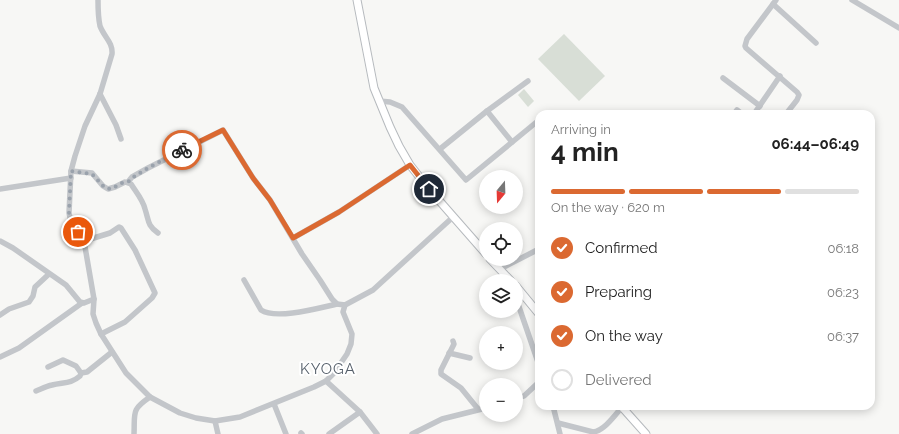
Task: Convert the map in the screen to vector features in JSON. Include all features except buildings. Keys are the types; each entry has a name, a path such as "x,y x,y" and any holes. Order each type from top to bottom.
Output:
{"main road":[{"path":"357,0 374,88 390,127 410,165 479,246"},
{"path":"497,266 505,274"},
{"path":"523,294 535,309"},
{"path":"625,410 646,434"}],"street":[{"path":"98,0 100,27 110,42 112,54 100,94 78,145 71,171 68,207 71,222 84,241 94,299 93,314 101,334 126,373 150,397 180,413 196,418 215,421 240,417 314,388 326,381 341,365 351,344 352,334 343,312 345,305"},
{"path":"852,0 899,28"},
{"path":"789,110 799,96 795,89 746,48 745,46 747,39 775,2 816,44"},
{"path":"757,110 780,76"},
{"path":"723,78 760,106"},
{"path":"440,150 487,111 528,81"},
{"path":"100,94 116,125 121,139"},
{"path":"379,102 390,102 402,107 466,180 535,123"},
{"path":"487,111 512,142"},
{"path":"71,171 92,174 103,186 108,189 128,182 148,168 223,130 253,178 270,200 302,254 332,299 337,304"},
{"path":"293,238 339,212 410,165"},
{"path":"0,189 71,178"},
{"path":"128,182 131,184 145,208 149,224 158,233"},
{"path":"244,280 261,310 266,313 283,314 337,304 345,305 373,290 453,217"},
{"path":"84,241 110,233 119,227 121,228 135,250 155,293 152,298 125,322 101,334"},
{"path":"0,241 66,286 82,303"},
{"path":"500,269 535,251"},
{"path":"0,315 9,309 29,302 33,296 35,287 49,274"},
{"path":"0,357 19,348 82,303 94,299"},
{"path":"523,316 535,353"},
{"path":"412,434 442,419 478,409 461,388 441,374 441,370 454,344 453,341"},
{"path":"36,392 53,384 62,384 73,381 80,376 81,373 87,372 112,352"},
{"path":"450,352 470,358"},
{"path":"48,367 63,360 76,366 81,373"},
{"path":"326,381 360,412 377,434"},
{"path":"523,396 535,386"},
{"path":"134,434 136,409 139,404 150,397"},
{"path":"274,404 286,434"},
{"path":"554,410 560,434"},
{"path":"558,423 596,432 605,426 619,410"},
{"path":"330,434 360,412"},
{"path":"215,421 218,434"}],"shaded area":[{"path":"564,34 605,76 579,101 538,59"},
{"path":"524,89 534,101 528,107 518,95"}],"way so far":[{"path":"78,232 69,217 68,207 71,171 92,174 105,188 111,189 122,183 128,182 148,168 182,150"}],"district":[{"name":"KYOGA","path":"328,369"}],"route":[{"path":"182,150 215,134 220,130 223,130 253,178 270,200 293,238 339,212 410,165 429,189"}]}
